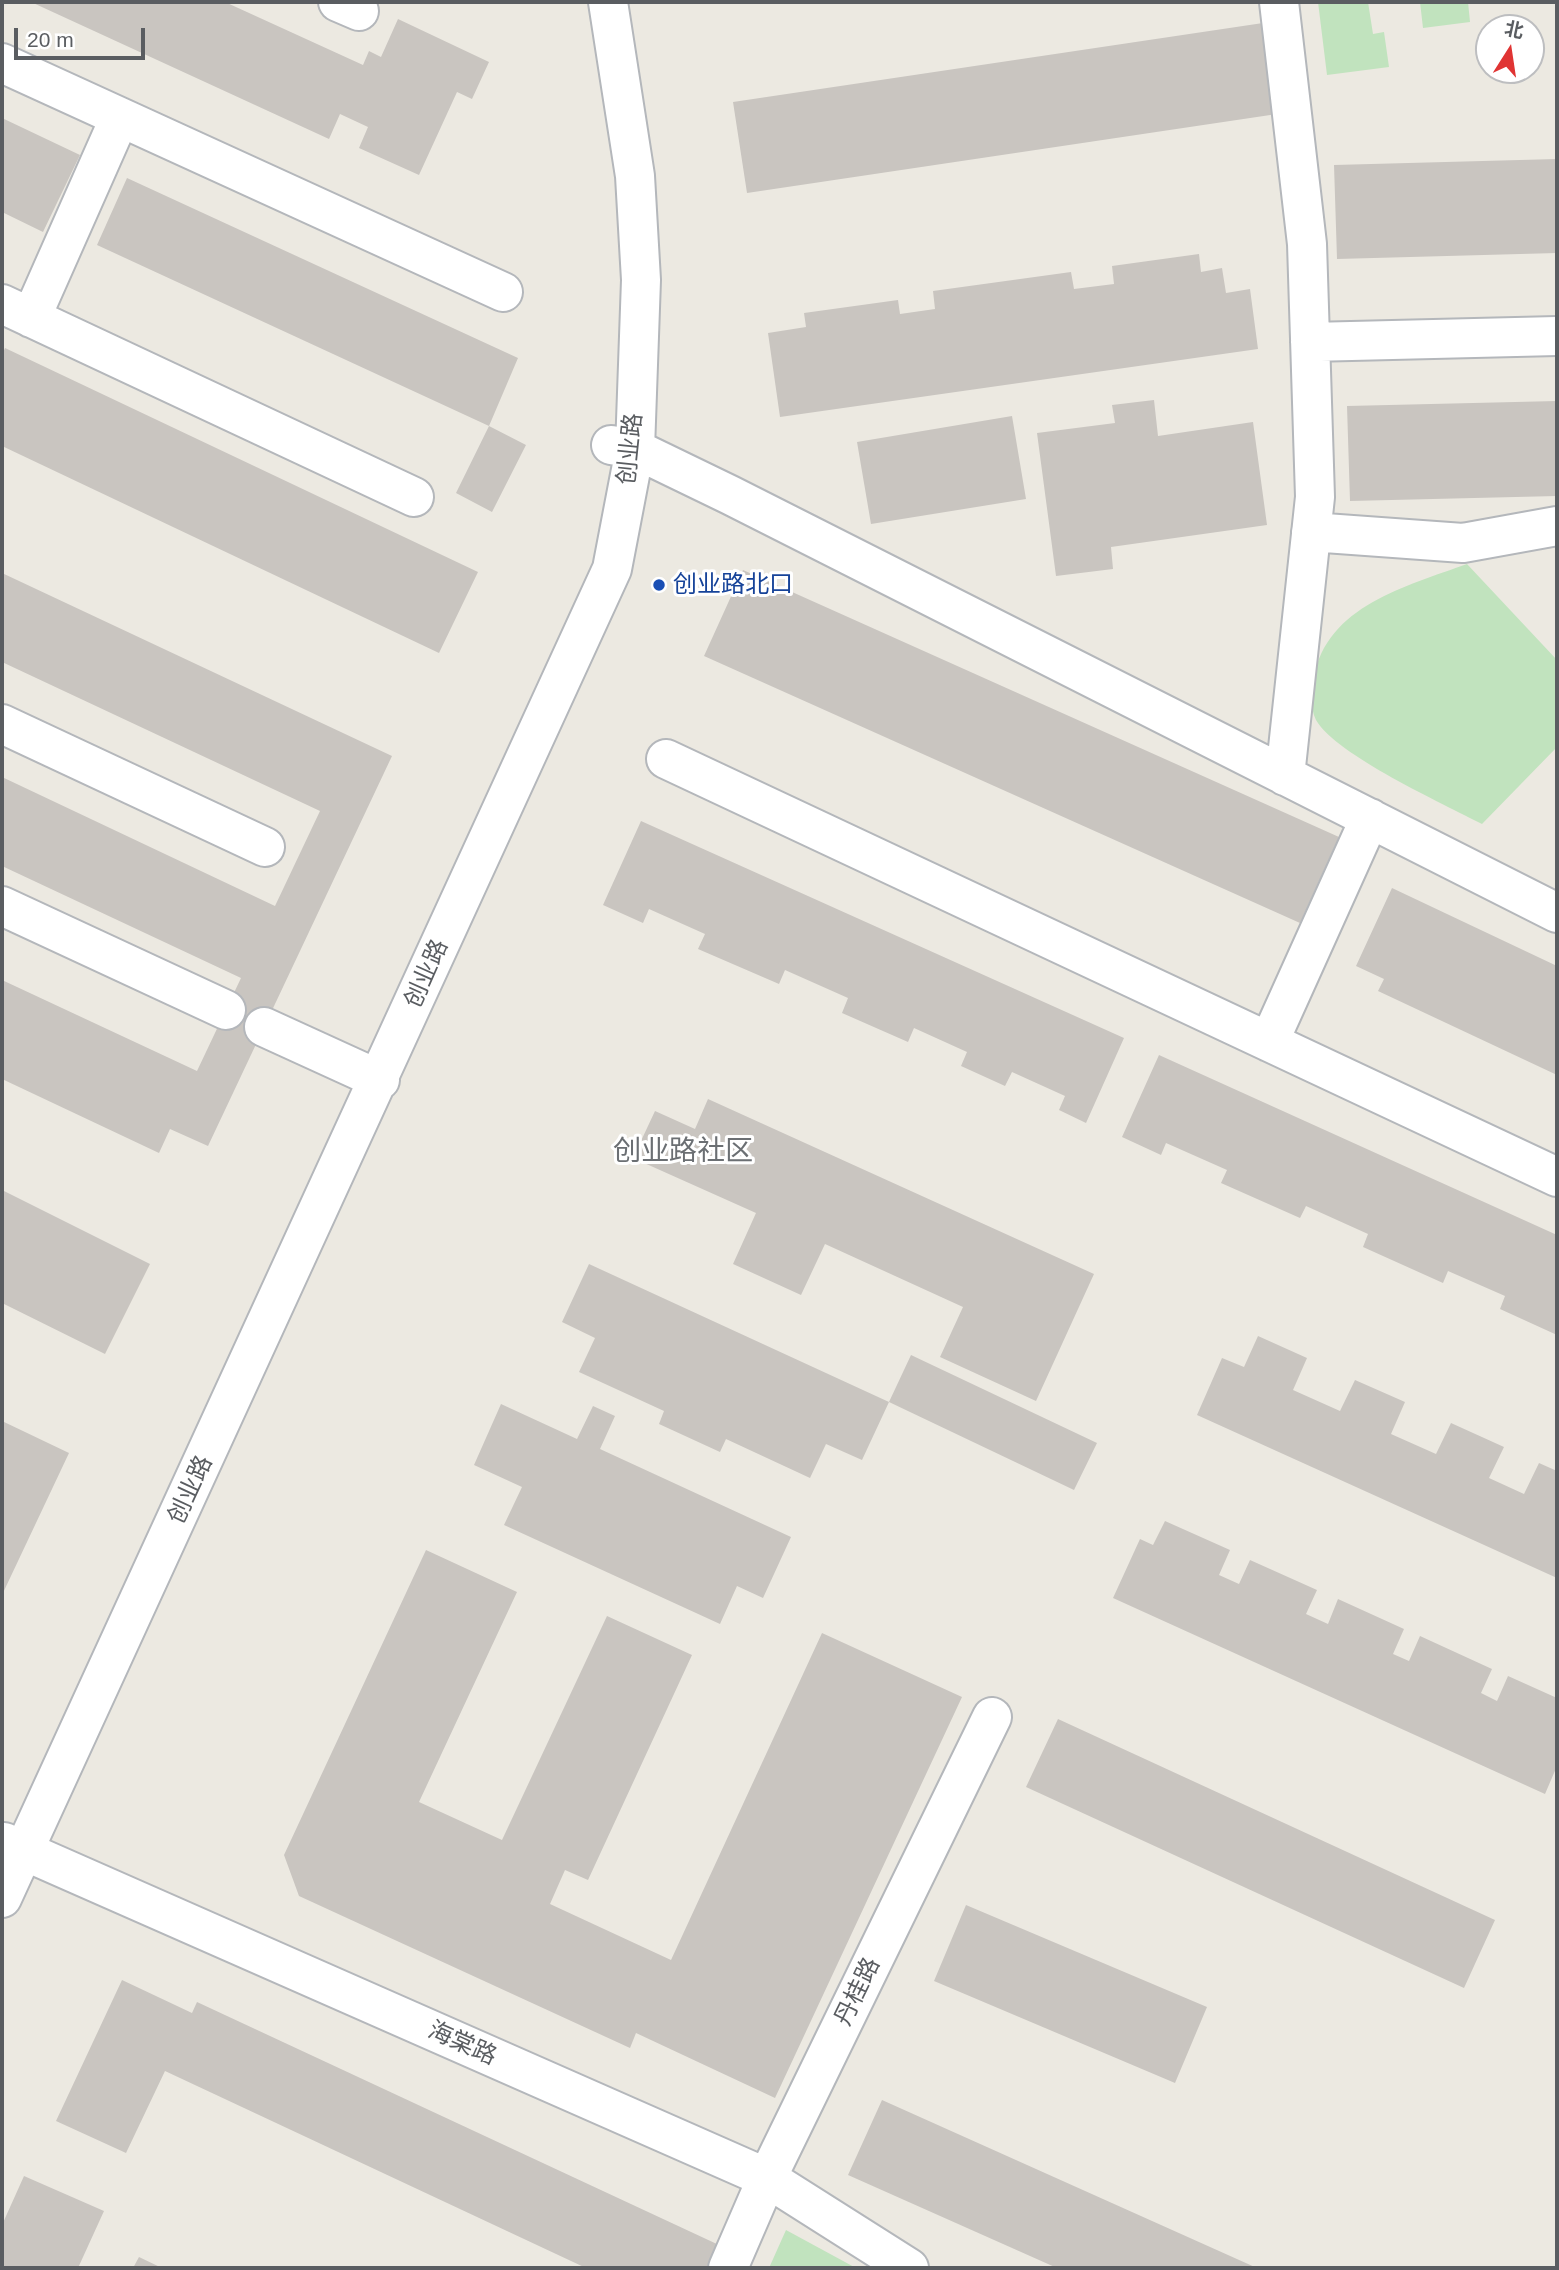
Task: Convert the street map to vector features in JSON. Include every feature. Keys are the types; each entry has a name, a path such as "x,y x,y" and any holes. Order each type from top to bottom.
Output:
{"street":[{"name":"创业路","path":"583,2 612,180 623,447"},
{"name":"创业路","path":"2,1898 10,1846 368,1074 612,569 641,280 635,176 608,2"},
{"path":"1279,2 1307,244 1315,497 1285,776"},
{"path":"2,63 503,292"},
{"path":"120,117 17,311 414,496"},
{"path":"1310,342 1557,336"},
{"path":"623,447 730,495 1557,913"},
{"path":"1311,532 1463,543 1557,526"},
{"path":"2,724 265,847"},
{"path":"666,759 1557,1177"},
{"path":"1269,1042 1370,818"},
{"path":"1500,884 1557,892"},
{"path":"2,906 226,1010"},
{"path":"264,1027 368,1074"},
{"name":"丹桂路","path":"729,2268 767,2178 992,1717"},
{"name":"海棠路","path":"10,1846 767,2178 909,2268"}],"green space":[{"path":"1318,2 1368,2 1373,34 1384,32 1389,67 1327,75"},
{"path":"1420,2 1468,2 1470,22 1423,28"},
{"path":"1467,564 1557,660 1557,747 1482,824 1392,778 1345,748 1327,734 1316,720 1312,705 1313,683 1322,653 1335,633 1352,616 1395,591"},
{"path":"786,2230 856,2268 769,2268"}],"building":[{"path":"31,2 225,2 363,65 369,51 381,57 398,19 489,62 472,99 457,92 419,175 359,148 368,127 340,114 329,139"},
{"path":"1263,23 1277,114 747,193 733,102"},
{"path":"2,118 80,155 43,232 2,212"},
{"path":"1557,159 1557,253 1337,259 1334,165"},
{"path":"127,178 518,358 489,426 97,245"},
{"path":"1199,254 1201,272 1222,268 1226,293 1250,289 1258,349 780,417 768,333 806,327 804,313 898,300 900,314 935,309 933,291 1071,272 1074,289 1114,284 1112,266"},
{"path":"5,348 478,572 439,653 2,446 2,355"},
{"path":"1154,400 1158,436 1253,422 1267,525 1111,547 1113,569 1056,576 1037,433 1115,423 1112,405"},
{"path":"1557,401 1557,496 1350,501 1347,406"},
{"path":"1012,416 1026,499 871,524 857,442"},
{"path":"489,426 526,445 492,512 456,493"},
{"path":"743,570 1339,837 1300,923 704,656"},
{"path":"2,573 392,756 208,1146 170,1129 159,1153 2,1079 2,980 197,1071 241,978 2,866 2,777 275,906 320,811 2,662"},
{"path":"641,821 1124,1038 1086,1123 1059,1110 1065,1096 1012,1072 1005,1086 961,1066 967,1052 914,1028 908,1042 842,1013 848,998 785,970 779,984 698,949 705,934 649,909 643,923 603,905"},
{"path":"1392,888 1557,966 1557,1075 1378,991 1384,979 1356,966"},
{"path":"1159,1055 1557,1235 1557,1335 1500,1309 1505,1296 1448,1271 1443,1283 1363,1247 1368,1234 1306,1206 1300,1218 1221,1183 1227,1170 1166,1143 1161,1155 1122,1137"},
{"path":"708,1099 1094,1274 1036,1401 940,1357 963,1307 825,1244 801,1295 733,1264 756,1213 633,1158 655,1111 695,1129"},
{"path":"2,1190 150,1264 105,1354 2,1303"},
{"path":"589,1264 889,1402 862,1460 826,1444 810,1478 726,1439 720,1452 659,1424 664,1411 579,1372 595,1338 562,1322"},
{"path":"1258,1336 1307,1358 1293,1390 1340,1411 1355,1380 1405,1402 1391,1434 1436,1454 1451,1423 1504,1447 1489,1478 1524,1494 1539,1463 1557,1471 1557,1578 1197,1415 1222,1358 1244,1367"},
{"path":"911,1355 1097,1443 1074,1490 889,1402"},
{"path":"501,1404 577,1439 593,1406 615,1416 600,1449 791,1537 763,1598 737,1586 720,1624 504,1525 522,1487 474,1465"},
{"path":"2,1421 69,1453 2,1595"},
{"path":"1165,1521 1230,1550 1219,1575 1239,1584 1250,1560 1317,1590 1306,1614 1328,1624 1338,1599 1404,1629 1393,1654 1409,1661 1420,1636 1492,1669 1481,1693 1497,1701 1508,1676 1557,1698 1557,1766 1545,1794 1113,1598 1140,1539 1153,1545"},
{"path":"426,1550 517,1592 419,1802 502,1840 607,1616 692,1655 588,1880 565,1870 550,1904 671,1960 822,1633 962,1697 775,2098 636,2033 630,2048 299,1896 284,1855"},
{"path":"1058,1719 1495,1920 1464,1988 1026,1787"},
{"path":"966,1905 1207,2007 1175,2083 934,1981"},
{"path":"122,1980 192,2013 197,2002 719,2245 708,2268 586,2268 165,2071 126,2153 56,2121"},
{"path":"882,2100 1257,2268 1057,2268 848,2175"},
{"path":"24,2176 104,2211 78,2268 2,2268 2,2225"},
{"path":"139,2257 162,2268 133,2268"}],"place":[{"name":"创业路北口","path":"659,585"}],"district":[{"name":"创业路社区","path":"683,1152"}]}
